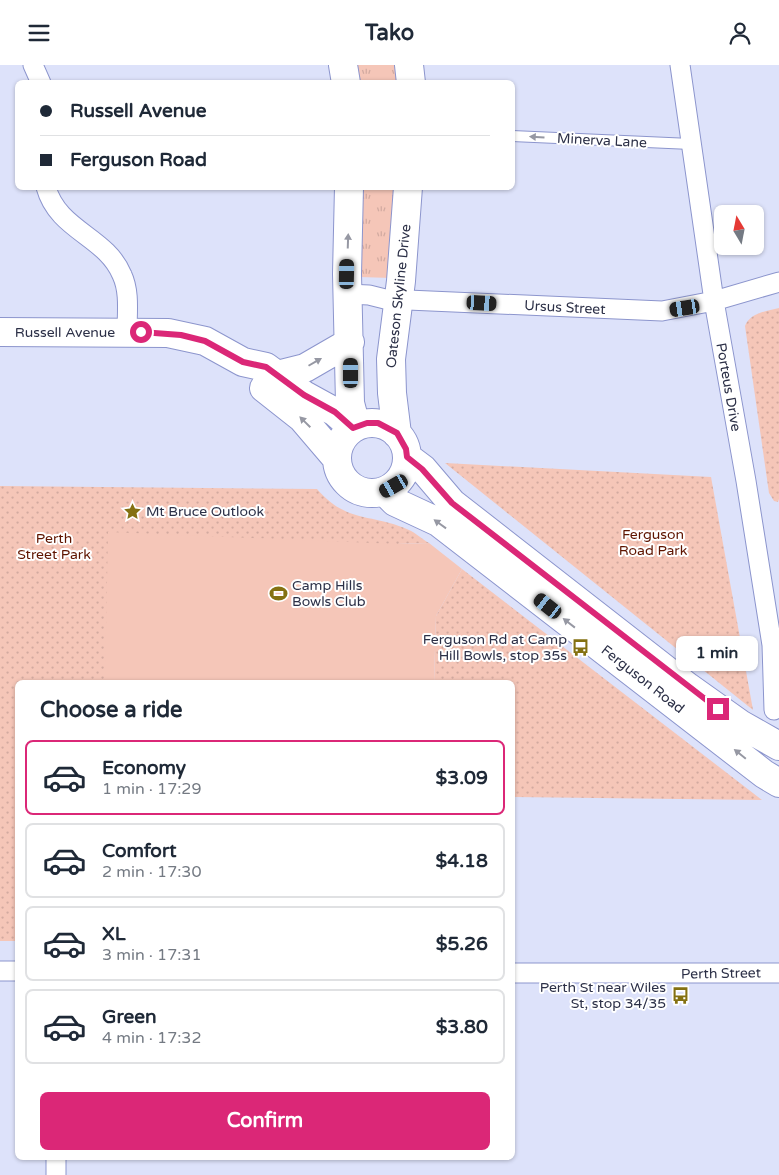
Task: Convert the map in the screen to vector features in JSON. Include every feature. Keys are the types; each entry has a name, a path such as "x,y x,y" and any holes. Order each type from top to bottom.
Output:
{"main road":[{"path":"343,65 346,80"},
{"path":"409,65 410,80"},
{"path":"349,190 347,294 350,342 350,403 355,427"},
{"name":"Oateson Skyline Drive","path":"402,445 391,376 408,190"},
{"name":"Russell Avenue","path":"0,331 168,333 193,337 217,346 243,362"},
{"path":"277,375 305,368 350,342"},
{"path":"243,362 266,367 304,395 335,412 355,427"},
{"path":"243,362 258,383 302,418 337,459"},
{"path":"378,423 402,445 401,478 384,491 362,492 352,487 339,470 337,459 339,447 344,436 355,427 378,423"},
{"name":"Ferguson Road","path":"402,445 452,503 681,681 740,724 779,746"},
{"name":"Ferguson Road","path":"384,491 395,502 438,522 764,774 779,783"}],"street":[{"path":"33,65 40,80"},
{"name":"Porteus Drive","path":"680,65 714,301 746,481 772,645 774,710"},
{"path":"47,190 49,198 64,220 104,250 117,266 122,275 126,292 127,332"},
{"name":"Ursus Street","path":"347,294 399,299 662,311 714,301 779,282"},
{"path":"772,645 779,602"},
{"path":"0,971 15,971"},
{"name":"Perth Street","path":"515,973 779,973"},
{"path":"56,1160 56,1175"}],"lane":[{"name":"Minerva Lane","path":"515,136 691,144"}],"green space":[{"path":"354,65 402,65 404,80 356,80"},
{"path":"358,190 401,190 392,278 359,277"},
{"path":"779,308 778,502 774,501 769,493 745,326 755,315"},
{"name":"Ferguson Road Park","path":"445,463 711,477 753,710"},
{"name":"Perth Street Park","path":"0,486 317,489 339,508 409,530 429,543 397,544 110,680 15,680 15,941 0,941"},
{"name":"Camp Hills Bowls Club","path":"108,532 397,544 429,543 462,569 436,616 434,680 105,680"},
{"path":"462,569 762,800 515,797 515,680 434,680 436,616"}],"place":[{"name":"Mt Bruce Outlook","path":"132,511"},
{"name":"Camp Hills Bowls Club","path":"278,593"},
{"name":"Ferguson Rd at Camp Hill Bowls, stop 35s","path":"581,647"},
{"name":"Perth St near Wiles St, stop 34/35","path":"680,995"}],"route":[{"path":"141,332 168,333 205,341 230,353 243,362 266,367 304,395 335,412 353,428 367,423 378,423 388,427 397,433 402,440 407,457 422,469 452,503 718,709"}]}
